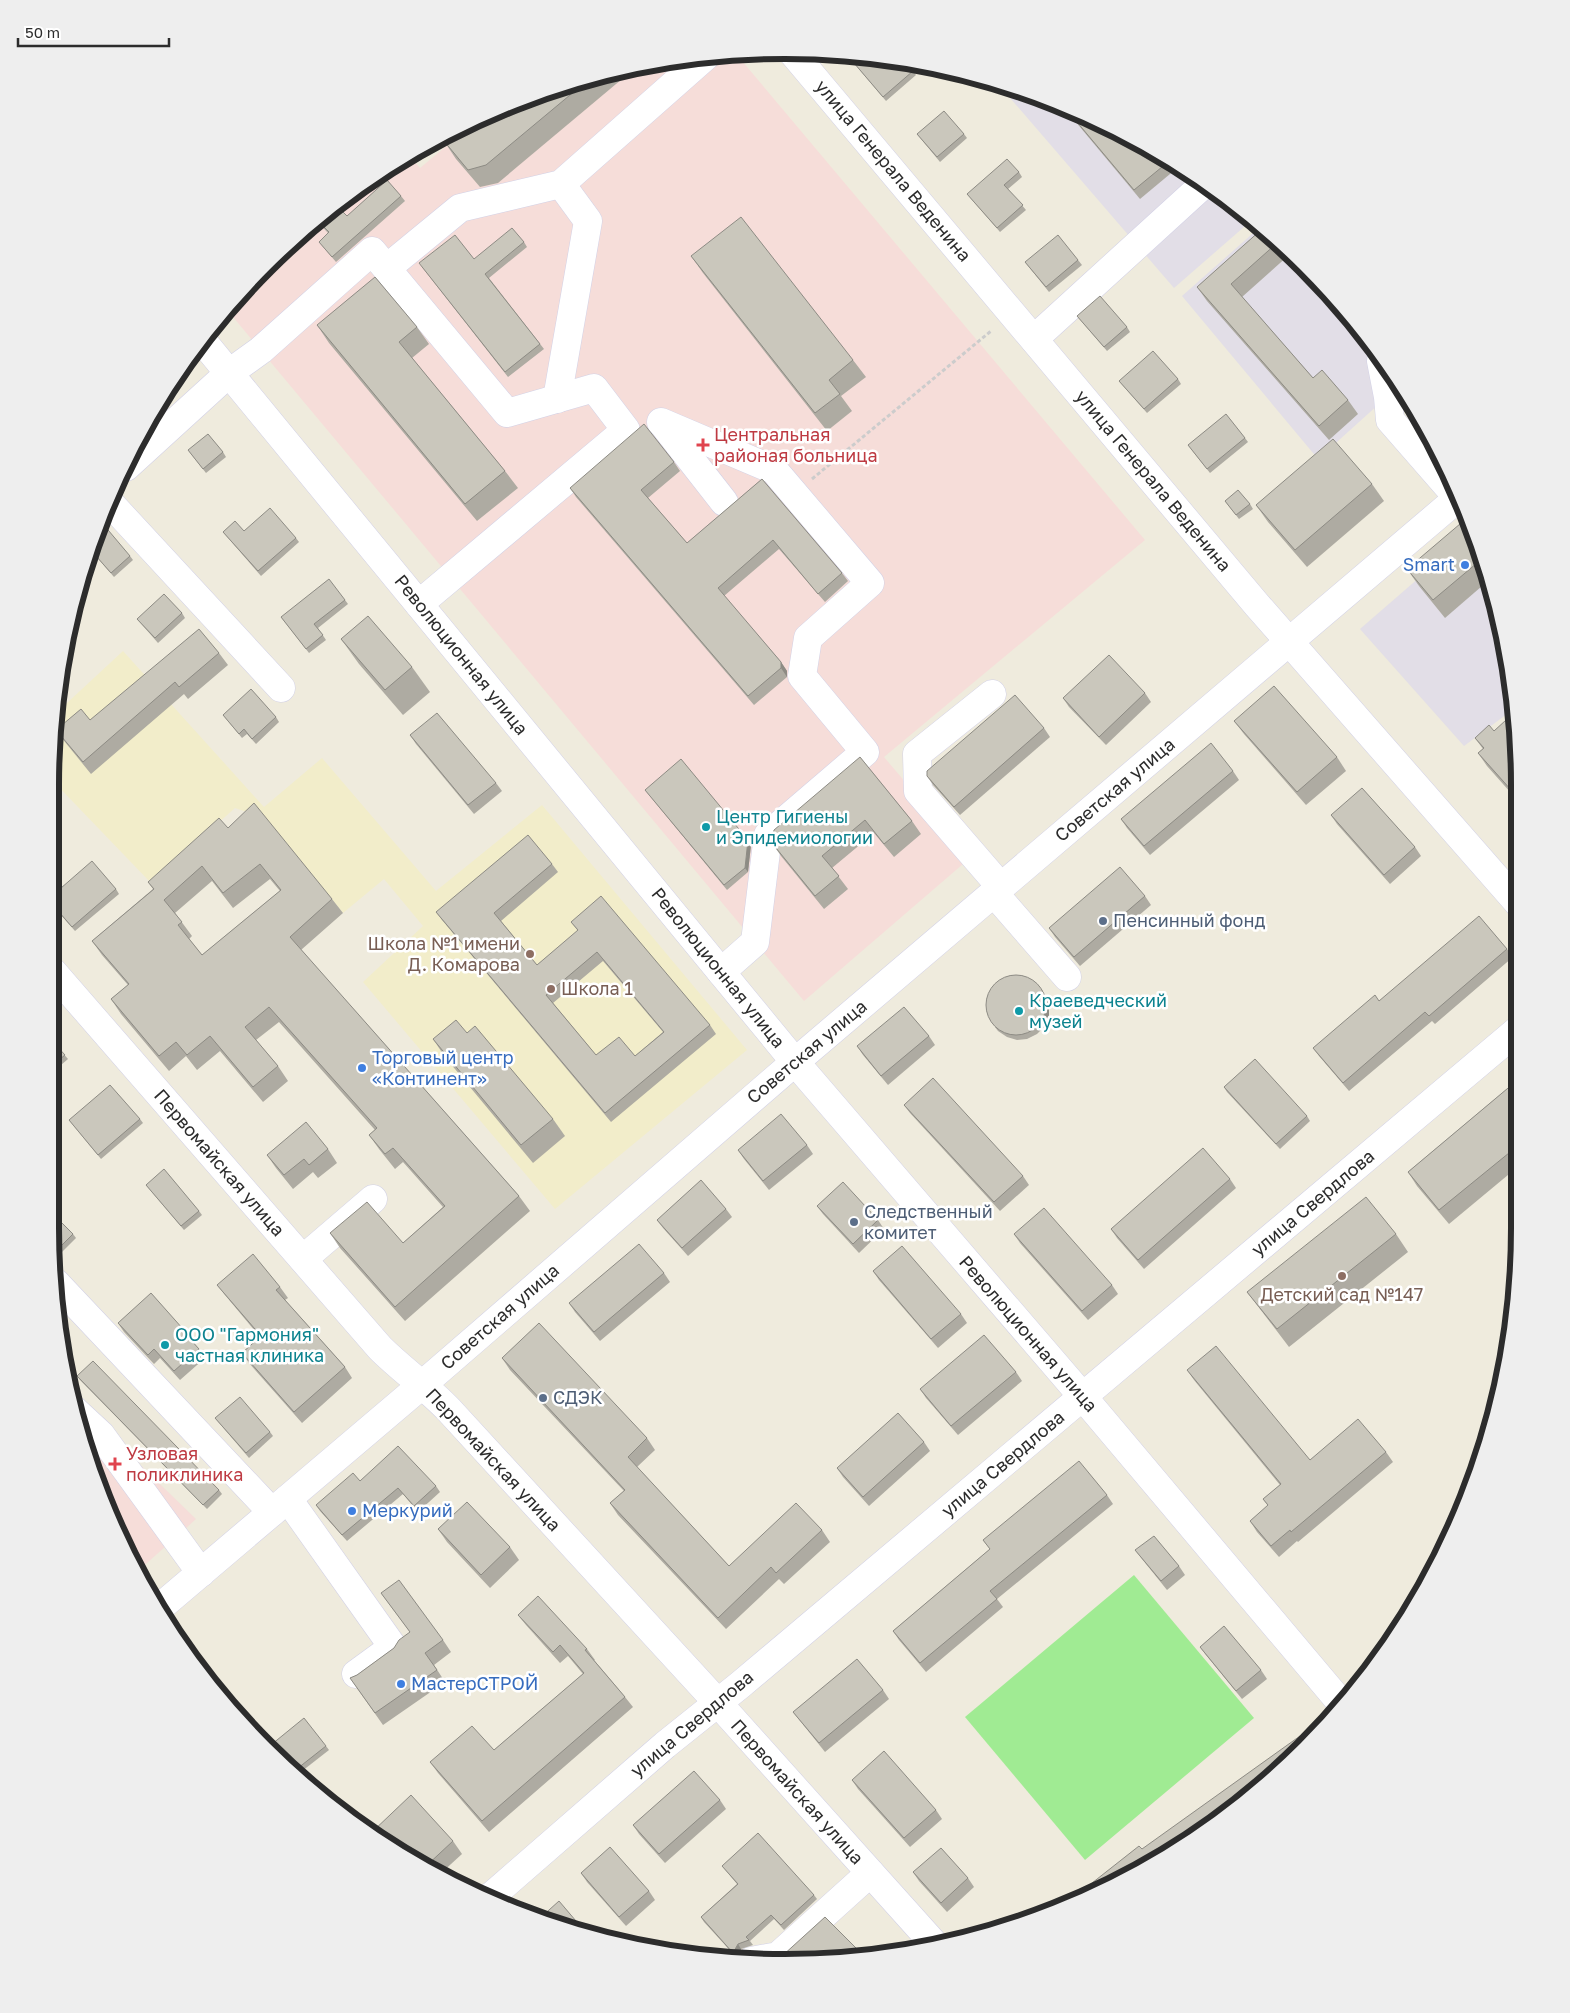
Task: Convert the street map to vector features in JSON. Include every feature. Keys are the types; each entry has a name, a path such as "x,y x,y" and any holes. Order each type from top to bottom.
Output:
{"street":[{"name":"улица Генерала Веденина","path":"798,59 1290,642 1511,895"},
{"path":"387,268 460,208 561,184 697,64"},
{"path":"557,399 588,221 561,184"},
{"path":"1034,339 1199,189"},
{"path":"138,456 229,373 261,350 372,251 507,413 594,388 626,430"},
{"name":"Революционная улица","path":"207,346 795,1062 1083,1397 1338,1698"},
{"path":"1384,375 1390,420 1445,483"},
{"path":"661,422 724,502"},
{"path":"419,604 626,430 661,422 774,470 870,583 808,638 802,676 865,752 768,835 755,942 721,972"},
{"name":"Советская улица","path":"164,1604 423,1384 795,1062 1454,502"},
{"path":"114,507 281,688"},
{"path":"992,694 917,754 918,791 1068,977"},
{"name":"Первомайская улица","path":"59,978 380,1348 395,1363 423,1384 455,1417 718,1703 930,1939"},
{"name":"улица Свердлова","path":"495,1893 665,1745 718,1703 1511,1036"},
{"path":"303,1259 372,1199"},
{"path":"61,1288 280,1505 393,1647 356,1674"},
{"path":"84,1419 101,1435 200,1573"},
{"path":"780,1954 870,1873"}],"path":[{"path":"794,493 991,331"}],"shaded area":[{"name":"Центральная районая больница","path":"741,60 1145,540 884,757 970,858 804,1001 232,315 265,278 343,209 414,161 420,168 456,138 507,114 552,97 597,83 643,73 690,65"},
{"path":"1006,93 1063,114 1148,156 1188,181 1246,225 1174,288"},
{"path":"1255,232 1299,271 1331,306 1361,343 1394,390 1318,459 1182,296"},
{"path":"1467,536 1487,597 1497,643 1507,714 1464,746 1360,629"},
{"name":"Школа №1 имени Д. Комарова","path":"123,651 264,807 322,758 436,891 542,805 747,1050 555,1209 363,982 423,926 384,879 343,913 265,818 235,808 151,883 59,787 60,738 63,706"},
{"name":"Узловая поликлиника","path":"81,1408 196,1519 143,1566 114,1506 97,1461"}],"green space":[{"path":"1134,1575 1254,1718 1085,1860 965,1717"}],"building":[{"path":"854,63 880,65 913,71 883,97"},
{"path":"577,89 486,165 468,170 446,143 507,114"},
{"path":"944,111 964,134 937,157 917,134"},
{"path":"1075,119 1106,134 1164,166 1134,190"},
{"path":"1007,159 1019,172 1004,185 1023,205 997,228 967,194"},
{"path":"387,180 401,196 332,257 319,242 329,232 323,226 341,210 347,216"},
{"path":"741,217 853,360 829,380 840,394 815,413 691,256"},
{"path":"512,228 524,242 485,274 540,344 505,372 419,263 455,235 474,259"},
{"path":"1257,233 1273,247 1231,284 1313,378 1322,370 1348,400 1319,426 1197,287"},
{"path":"1058,235 1078,260 1046,287 1025,262"},
{"path":"375,277 417,327 399,342 505,471 465,504 317,325"},
{"path":"1100,296 1127,327 1104,347 1077,316"},
{"path":"1153,351 1178,379 1144,409 1119,381"},
{"path":"1226,414 1245,438 1207,469 1188,445"},
{"path":"644,424 674,462 641,490 687,543 762,479 842,573 818,594 773,540 718,588 781,662 781,668 748,696 570,488"},
{"path":"208,434 223,452 203,469 188,450"},
{"path":"1333,439 1372,484 1295,550 1256,505"},
{"path":"1238,490 1250,504 1236,515 1225,501"},
{"path":"270,508 296,538 258,571 223,532 235,521 244,531"},
{"path":"1462,522 1477,563 1433,600 1407,569"},
{"path":"106,528 130,556 111,573 96,556"},
{"path":"329,579 345,600 314,624 323,635 306,649 281,617"},
{"path":"164,594 182,613 155,638 137,619"},
{"path":"368,616 412,667 385,690 341,639"},
{"path":"199,629 219,653 179,687 175,682 83,762 60,735 61,726 81,709 90,720"},
{"path":"1109,655 1145,693 1099,737 1063,698"},
{"path":"1274,686 1337,757 1297,792 1234,721"},
{"path":"251,689 276,717 252,739 244,729 239,734 223,715"},
{"path":"1015,695 1044,728 954,807 927,776 927,771"},
{"path":"437,713 496,783 468,805 410,735"},
{"path":"1506,720 1508,723 1511,790 1478,753 1484,748 1475,738 1489,725 1494,731"},
{"path":"1211,743 1233,771 1144,846 1121,819"},
{"path":"860,757 912,821 884,844 865,820 822,856 839,876 815,896 772,843 774,830"},
{"name":"Центр Гигиены и Эпидемиологии","path":"681,759 748,840 745,868 724,885 645,790"},
{"path":"1362,788 1415,847 1384,875 1331,815"},
{"path":"254,803 332,899 290,937 519,1196 395,1307 330,1233 367,1202 403,1243 445,1206 393,1148 385,1154 369,1135 377,1128 269,1007 245,1027 278,1066 253,1087 210,1036 187,1055 176,1042 159,1056 111,999 129,984 92,941 154,889 148,882 219,818 228,828","holes":["260,864 281,890 202,955 178,925 182,922 164,900 202,866 223,893"]},
{"path":"528,835 552,864 494,913 537,965 578,930 571,922 601,896 710,1025 605,1113 436,912","holes":["597,952 664,1032 635,1056 619,1037 596,1055 546,995"]},
{"path":"92,861 116,889 72,927 59,912 59,890"},
{"name":"Пенсинный фонд","path":"1120,867 1145,896 1074,957 1049,928"},
{"path":"1479,916 1507,949 1429,1016 1425,1012 1343,1083 1313,1048 1375,995 1379,1001"},
{"name":"Краеведческий музей","path":"1016,975 1033,980 1041,988 1046,1005 1041,1022 1033,1030 1016,1035 999,1030 991,1022 986,1005 991,988 999,980"},
{"path":"904,1007 929,1036 881,1076 857,1046"},
{"path":"456,1020 467,1033 475,1026 553,1119 521,1145 433,1039"},
{"path":"59,1048 65,1055 59,1060"},
{"path":"1255,1059 1307,1116 1276,1144 1224,1087"},
{"path":"933,1078 1023,1176 994,1202 904,1105"},
{"path":"110,1085 140,1119 98,1155 69,1120"},
{"path":"1511,1086 1511,1151 1439,1210 1408,1172"},
{"path":"781,1114 807,1145 763,1181 738,1150"},
{"path":"306,1122 328,1149 309,1165 304,1159 284,1175 267,1155"},
{"path":"1203,1148 1230,1179 1138,1260 1111,1229"},
{"path":"164,1169 199,1211 181,1226 146,1185"},
{"path":"701,1180 726,1209 682,1248 657,1220"},
{"name":"Следственный комитет","path":"843,1182 878,1220 853,1244 817,1206"},
{"path":"1366,1197 1396,1234 1277,1329 1247,1292"},
{"path":"1044,1208 1112,1285 1082,1311 1014,1234"},
{"path":"59,1220 73,1234 59,1248"},
{"path":"639,1244 664,1273 594,1332 569,1303"},
{"path":"902,1246 961,1314 931,1339 873,1271"},
{"path":"253,1254 280,1287 276,1290 345,1367 294,1412 242,1353 261,1336 217,1285"},
{"name":"ООО \"Гармония\" частная клиника","path":"151,1293 199,1349 174,1371 154,1349 148,1355 118,1323"},
{"path":"539,1323 647,1438 628,1457 729,1566 796,1503 822,1530 776,1573 771,1567 718,1618 610,1503 625,1490 502,1358"},
{"path":"984,1335 1016,1372 951,1426 920,1389"},
{"path":"1216,1346 1310,1460 1358,1419 1386,1452 1291,1532 1290,1530 1271,1546 1250,1521 1268,1505 1263,1499 1281,1484 1187,1370"},
{"path":"93,1361 219,1490 203,1505 77,1376"},
{"path":"240,1397 270,1432 246,1453 215,1418"},
{"path":"898,1413 924,1442 863,1497 837,1468"},
{"path":"398,1446 436,1486 414,1506 398,1488 342,1535 316,1505 353,1473 360,1481"},
{"path":"1079,1461 1107,1495 990,1591 997,1599 920,1663 893,1631 990,1549 983,1540"},
{"path":"467,1502 510,1547 481,1575 438,1529"},
{"path":"1154,1536 1179,1566 1161,1581 1135,1550"},
{"path":"399,1580 443,1640 425,1653 437,1670 375,1713 350,1678 394,1648 399,1640 410,1632 381,1593"},
{"path":"538,1596 587,1649 585,1650 625,1697 482,1821 430,1762 472,1726 494,1750 584,1673 560,1645 553,1652 518,1615"},
{"path":"1224,1626 1261,1670 1236,1691 1200,1647"},
{"path":"857,1659 883,1690 819,1743 793,1712"},
{"path":"304,1718 326,1746 299,1767 273,1744"},
{"path":"1300,1736 1302,1739 1264,1774 1188,1832 1148,1857 1084,1889 1139,1846 1142,1849"},
{"path":"884,1751 936,1810 904,1838 852,1780"},
{"path":"694,1771 720,1800 659,1854 633,1825"},
{"path":"411,1795 453,1841 431,1862 376,1828"},
{"path":"758,1833 814,1895 781,1925 771,1915 746,1937 749,1940 738,1944 732,1952 701,1917 738,1884 722,1866"},
{"path":"610,1847 649,1891 619,1917 581,1873"},
{"path":"941,1848 968,1878 941,1903 913,1872"},
{"path":"559,1901 576,1921 574,1923 545,1913"},
{"path":"825,1917 858,1950 832,1953 784,1954"}],"place":[{"name":"Центральная районая больница","path":"703,445"},
{"name":"Smart","path":"1465,565"},
{"name":"Центр Гигиены и Эпидемиологии","path":"706,827"},
{"name":"Пенсинный фонд","path":"1103,921"},
{"name":"Школа №1 имени Д. Комарова","path":"530,954"},
{"name":"Школа 1","path":"551,989"},
{"name":"Краеведческий музей","path":"1019,1011"},
{"name":"Торговый центр «Континент»","path":"362,1068"},
{"name":"Следственный комитет","path":"854,1222"},
{"name":"Детский сад №147","path":"1342,1276"},
{"name":"ООО \"Гармония\" частная клиника","path":"165,1345"},
{"name":"СДЭК","path":"543,1398"},
{"name":"Узловая поликлиника","path":"115,1464"},
{"name":"Меркурий","path":"352,1511"},
{"name":"МастерСТРОЙ","path":"401,1684"}]}
